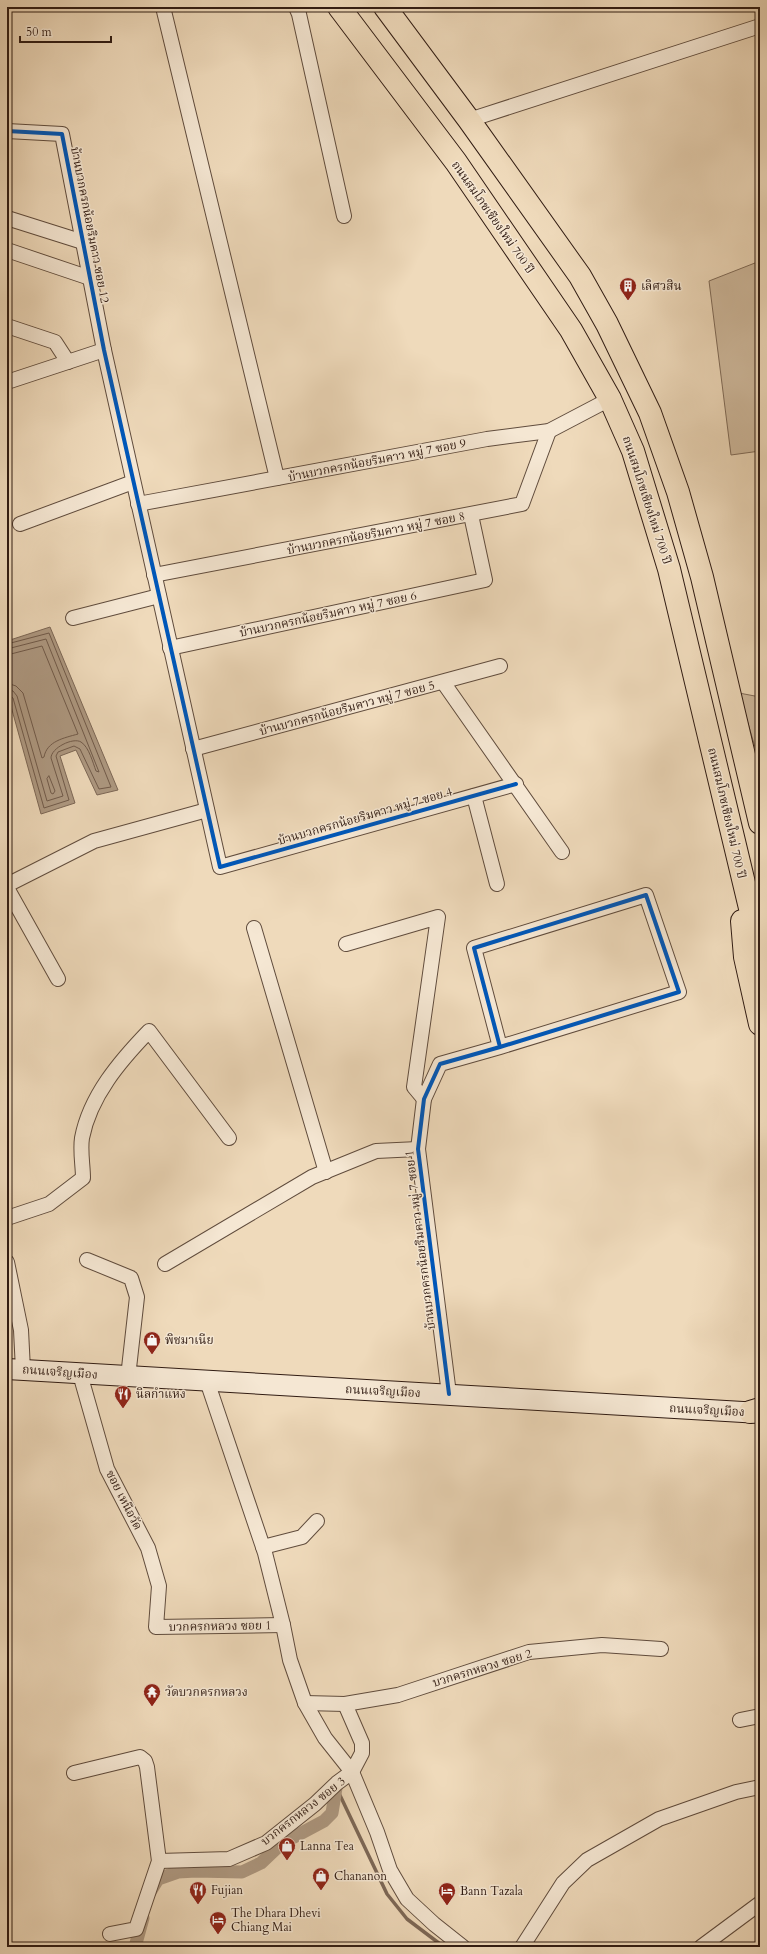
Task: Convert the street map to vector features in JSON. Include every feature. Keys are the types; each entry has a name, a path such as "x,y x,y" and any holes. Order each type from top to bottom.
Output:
{"main road":[{"name":"ถนนสมโภชเชียงใหม่ 700 ปี","path":"339,7 456,162 571,330 610,399 633,451 669,569 760,950"},
{"path":"385,7 469,120 580,276 607,324 650,413 678,492 702,577 760,823"},
{"path":"736,850 745,958 760,1024"},
{"name":"ถนนเจริญเมือง","path":"15,1370 758,1412"}],"street":[{"path":"163,7 277,478"},
{"path":"296,7 344,216"},
{"path":"469,120 760,26"},
{"name":"บ้านบวกครกน้อยริมคาว ซอย 12","path":"7,131 62,134 104,350 220,867"},
{"path":"7,218 83,242"},
{"path":"7,250 90,278"},
{"path":"7,326 56,342 68,362"},
{"path":"7,382 104,350"},
{"name":"บ้านบวกครกน้อยริมคาว หมู่ 7 ซอย 9","path":"138,504 487,439 549,431 610,399"},
{"name":"บ้านบวกครกน้อยริมคาว หมู่ 7 ซอย 8","path":"154,575 522,504 549,431"},
{"path":"20,524 133,482"},
{"name":"บ้านบวกครกน้อยริมคาว หมู่ 7 ซอย 6","path":"170,648 485,580 471,515"},
{"path":"73,618 159,596"},
{"name":"บ้านบวกครกน้อยริมคาว หมู่ 7 ซอย 5","path":"193,749 500,666"},
{"path":"443,682 516,784 562,852"},
{"name":"บ้านบวกครกน้อยริมคาว หมู่ 7 ซอย 4","path":"220,867 516,784"},
{"path":"474,796 497,884"},
{"path":"7,885 94,841 206,810"},
{"path":"7,888 58,979"},
{"path":"646,895 679,992 500,1047 474,948 646,895"},
{"path":"346,944 438,917 414,1087 424,1099"},
{"path":"254,928 326,1172"},
{"path":"7,1218 48,1204 84,1178 82,1139 94,1103 120,1062 149,1031 229,1138"},
{"name":"บ้านบวกครกน้อยริมคาว หมู่ 7 ซอย 1","path":"449,1394 418,1149 424,1099 440,1064 500,1047"},
{"path":"165,1264 312,1177 376,1150 418,1149"},
{"path":"87,1260 131,1278 137,1297 128,1377"},
{"path":"7,1262 21,1330 15,1370"},
{"name":"ซอย เหนือวัด","path":"80,1374 107,1469 148,1548 159,1586 156,1627"},
{"path":"207,1381 263,1547 284,1625 290,1660 305,1703 325,1738 352,1772 377,1832 390,1870 408,1899 434,1924 463,1947"},
{"path":"263,1547 302,1537 317,1521"},
{"name":"บวกครกหลวง ซอย 1","path":"156,1627 284,1625"},
{"name":"บวกครกหลวง ซอย 2","path":"305,1703 345,1704 398,1695 529,1652 602,1645 661,1649"},
{"path":"345,1704 362,1743 362,1753 352,1772"},
{"path":"740,1720 760,1716"},
{"path":"74,1773 140,1757 145,1760 159,1861 136,1929 110,1934"},
{"name":"บวกครกหลวง ซอย 3","path":"159,1861 229,1859 266,1843 352,1772"},
{"path":"522,1947 563,1883 587,1860 658,1820 736,1792 760,1787"},
{"path":"701,1947 759,1904"}],"shaded area":[{"path":"760,261 760,451 731,455 709,281"},
{"path":"739,693 760,697 760,764"}],"water":[{"path":"50,627 118,790 97,795 76,750 60,756 75,803 41,814 7,692 7,641"}],"waterway":[{"path":"150,1892 158,1879 178,1872 242,1872 261,1863 281,1844 324,1821 332,1813 336,1788"},
{"path":"337,1789 387,1894 407,1919 444,1947"},
{"path":"135,1947 143,1918"}],"cycle path":[{"path":"7,131 62,134 104,350 220,867 516,784"},
{"path":"449,1394 418,1149 424,1099 440,1064 500,1047 679,992 646,895 474,948 500,1047"}],"place":[{"name":"เลิศวสิน","path":"628,301"},
{"name":"พิชมาเนีย","path":"152,1355"},
{"name":"นิลกําแหง","path":"123,1409"},
{"name":"วัดบวกครกหลวง","path":"152,1707"},
{"name":"Lanna Tea","path":"287,1861"},
{"name":"Chananon","path":"321,1891"},
{"name":"Fujian","path":"198,1905"},
{"name":"Bann Tazala","path":"447,1906"},
{"name":"The Dhara Dhevi Chiang Mai","path":"218,1935"}]}
